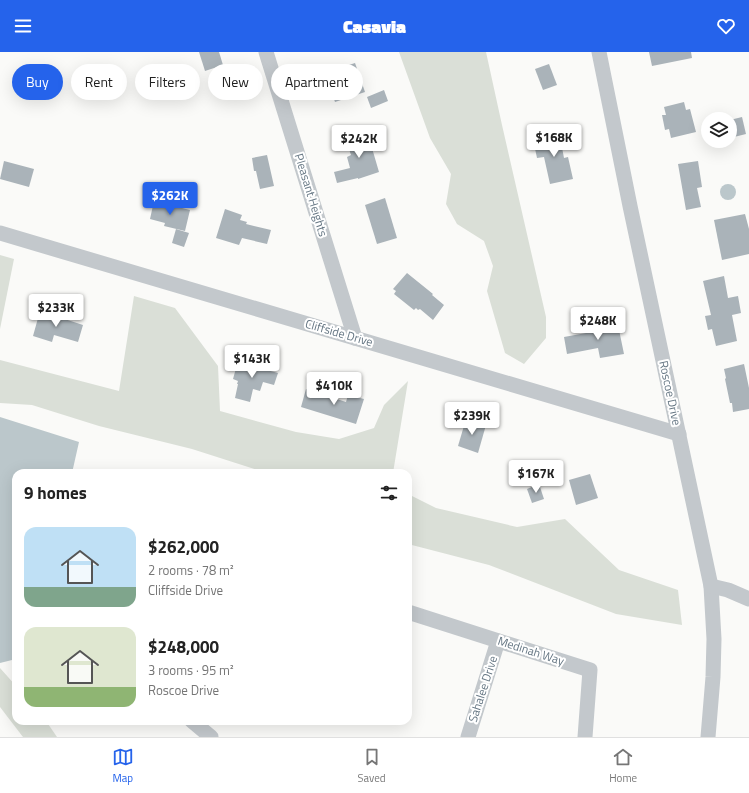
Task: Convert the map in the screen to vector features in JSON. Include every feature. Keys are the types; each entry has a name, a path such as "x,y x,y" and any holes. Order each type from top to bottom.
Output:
{"street":[{"name":"Pleasant Heights","path":"266,52 355,338"},
{"name":"Roscoe Drive","path":"599,52 630,206 711,586 714,670 708,737"},
{"name":"Cliffside Drive","path":"0,233 679,434"},
{"path":"711,586 728,590 749,599"},
{"name":"Medinah Way","path":"412,613 590,670 585,737"},
{"name":"Sahalee Drive","path":"468,737 498,641"},
{"path":"197,725 212,737"}],"shaded area":[{"path":"399,52 486,52 546,317 546,338 524,364 505,353 487,291 493,266 484,241 457,224 446,204 451,174 430,138"},
{"path":"728,184 734,186 736,192 734,198 728,200 722,198 720,192 722,186"},
{"path":"0,255 14,259 0,329"},
{"path":"134,296 175,308 218,366 220,411 296,432 339,439 374,428 384,405 408,381 394,469 254,469 192,449 99,426 32,405 0,403 0,360 119,391"},
{"path":"0,417 79,442 73,469 12,469 12,660 0,663"},
{"path":"412,496 436,508 517,527 565,519 619,570 678,590 682,625 616,614 489,565 412,545"},
{"path":"0,668 12,682 12,723 0,707"},
{"path":"14,725 49,725 57,737 23,737"}],"building":[{"path":"199,52 219,52 223,64 208,64 208,70 205,71"},
{"path":"649,52 691,52 692,58 652,66"},
{"path":"549,64 557,85 543,90 535,69"},
{"path":"384,90 388,101 371,108 367,97"},
{"path":"684,102 686,110 690,109 696,132 671,138 669,129 665,130 662,115 666,115 664,107"},
{"path":"742,117 746,134 737,136 737,118"},
{"path":"367,131 379,172 358,179 337,183 334,172 350,168 347,157 351,155 345,137"},
{"path":"559,132 564,158 568,157 573,179 550,184 544,157 537,158 534,144 541,142 540,137"},
{"path":"267,155 274,186 260,189 256,171 254,171 252,158"},
{"path":"4,161 34,169 29,187 0,179"},
{"path":"698,161 702,187 697,188 701,207 686,210 678,164"},
{"path":"385,198 397,238 377,244 365,205"},
{"path":"154,201 190,210 185,231 164,226 165,223 150,219"},
{"path":"225,209 242,215 240,220 247,222 246,224 271,230 267,244 242,238 239,245 216,238"},
{"path":"745,214 749,229 749,254 722,260 714,220"},
{"path":"176,229 189,233 184,247 172,243"},
{"path":"407,273 444,305 433,320 420,309 418,310 416,308 414,310 394,294 396,291 393,289"},
{"path":"724,276 728,298 738,296 741,313 732,315 737,341 716,346 712,329 708,330 705,316 711,315 703,281"},
{"path":"40,311 83,325 78,342 54,335 52,342 33,336"},
{"path":"617,320 624,354 600,358 598,348 567,354 564,337 597,331 596,325"},
{"path":"248,359 260,363 259,368 278,373 274,385 263,382 260,391 253,389 250,402 235,398 238,381 233,379 238,361 247,364"},
{"path":"744,364 749,388 749,409 733,412 724,369"},
{"path":"306,389 346,402 348,395 364,399 356,424 301,407"},
{"path":"466,419 486,425 478,453 458,446"},
{"path":"590,474 598,498 576,505 569,480"},
{"path":"539,484 544,499 532,503 527,489"}]}
